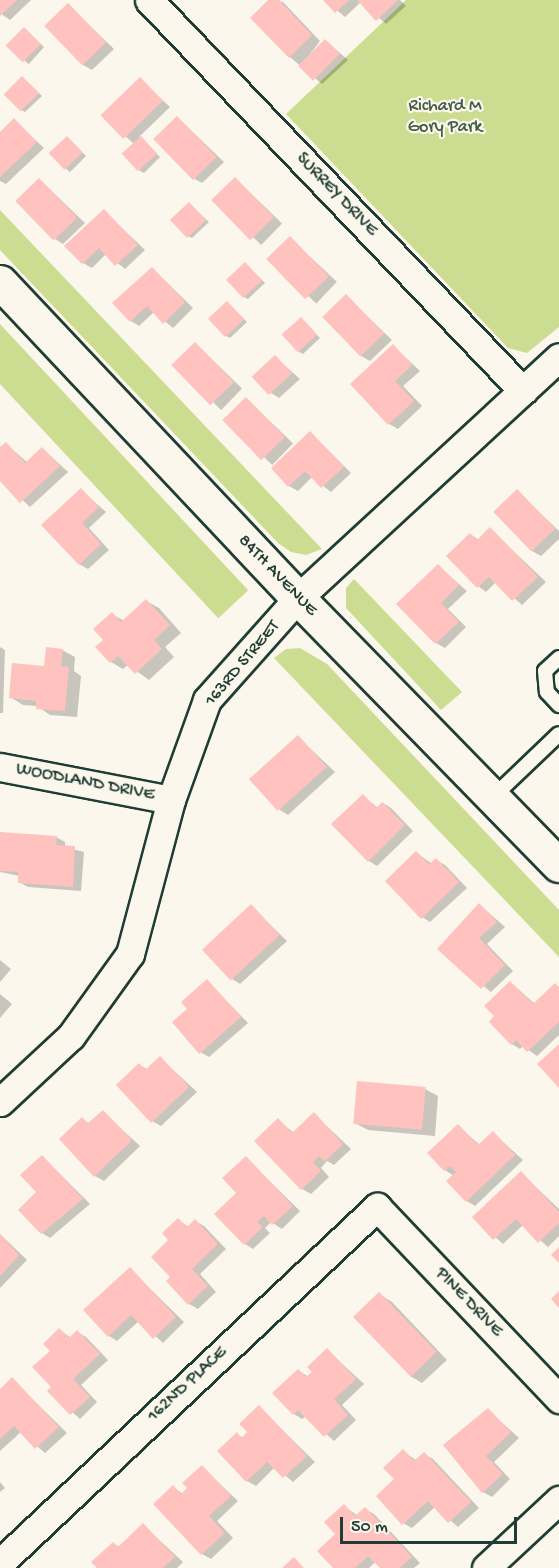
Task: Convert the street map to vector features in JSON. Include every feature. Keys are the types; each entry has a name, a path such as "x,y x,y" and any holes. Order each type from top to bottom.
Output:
{"street":[{"name":"SURREY DRIVE","path":"164,5 523,391"},
{"name":"84TH AVENUE","path":"0,282 298,598 559,866"},
{"name":"163RD STREET","path":"0,1102 71,1036 130,954 171,800 207,700 298,598 559,357"},
{"name":"WOODLAND DRIVE","path":"0,767 171,800"},
{"name":"PINE DRIVE","path":"377,1208 559,1399"},
{"name":"162ND PLACE","path":"0,1563 377,1208"},
{"path":"486,1568 559,1500"}],"lane":[{"path":"559,658 545,671 547,692 559,705"},
{"path":"493,797 559,734"}],"green space":[{"name":"Richard M Gory Park","path":"406,0 559,0 559,327 527,353 508,348 286,114"},
{"path":"0,210 322,549 306,555 291,552 278,543 0,250"},
{"path":"0,324 248,590 218,618 0,384"},
{"path":"354,579 462,692 441,710 346,608 346,588"},
{"path":"300,648 327,664 559,910 559,957 274,658 286,649"}],"building":[{"path":"0,0 17,0 0,16"},
{"path":"268,0 279,0 312,35 289,58 250,18"},
{"path":"323,0 349,0 335,13"},
{"path":"357,0 398,0 376,21"},
{"path":"68,3 106,43 82,65 44,26"},
{"path":"24,27 41,44 23,62 6,45"},
{"path":"325,39 340,54 313,81 298,66"},
{"path":"22,76 39,93 21,111 4,94"},
{"path":"140,77 163,101 123,139 100,115"},
{"path":"177,116 217,157 193,180 153,139"},
{"path":"14,118 37,142 0,177 0,132"},
{"path":"67,136 83,153 64,170 49,153"},
{"path":"141,136 157,154 138,171 122,153"},
{"path":"235,177 274,217 250,240 211,200"},
{"path":"39,178 77,218 53,240 15,201"},
{"path":"189,202 206,220 187,238 170,220"},
{"path":"104,209 138,245 115,266 99,248 82,264 64,246"},
{"path":"290,236 329,276 305,299 266,259"},
{"path":"245,262 262,280 243,298 226,280"},
{"path":"152,267 185,302 163,324 147,306 130,322 112,303"},
{"path":"346,294 384,334 360,356 322,317"},
{"path":"227,301 244,319 225,337 208,319"},
{"path":"301,317 317,335 298,352 282,334"},
{"path":"195,342 234,382 210,405 171,365"},
{"path":"393,344 412,365 395,381 414,401 388,425 350,384"},
{"path":"275,355 292,373 269,395 252,377"},
{"path":"246,397 285,437 261,460 222,420"},
{"path":"310,431 344,467 321,488 305,471 288,487 271,468"},
{"path":"6,442 25,463 42,447 60,466 20,503 0,481 0,447"},
{"path":"81,488 99,507 82,523 101,544 79,565 41,525"},
{"path":"517,489 555,529 531,551 493,512"},
{"path":"490,527 538,577 512,601 489,577 477,588 446,556 470,533 477,540"},
{"path":"438,564 459,585 441,603 459,622 435,644 396,604"},
{"path":"146,599 170,625 154,640 162,649 135,674 118,656 110,663 95,647 103,640 93,629 112,612 121,622"},
{"path":"46,647 63,649 61,666 69,667 65,711 36,709 36,701 9,698 12,663 44,666"},
{"path":"298,735 327,767 278,811 249,779"},
{"path":"363,794 376,808 382,802 405,825 368,862 331,824"},
{"path":"0,832 57,836 56,845 75,846 73,887 18,883 18,872 0,871"},
{"path":"416,851 429,864 436,858 459,882 421,919 385,881"},
{"path":"479,903 497,922 479,938 505,965 481,989 437,949"},
{"path":"251,904 280,935 231,980 202,950"},
{"path":"207,979 241,1017 199,1054 172,1022 187,1009 181,1002"},
{"path":"510,981 533,1004 555,983 559,987 559,1022 527,1052 516,1040 511,1045 489,1022 494,1016 484,1006"},
{"path":"559,1044 559,1088 537,1064"},
{"path":"160,1056 189,1087 151,1123 116,1085 139,1063 145,1070"},
{"path":"357,1081 426,1087 422,1130 353,1124"},
{"path":"103,1110 132,1140 94,1177 59,1139 82,1117 88,1123"},
{"path":"314,1112 343,1144 325,1161 319,1156 313,1162 321,1171 301,1190 254,1141 278,1118 292,1133"},
{"path":"458,1124 478,1145 493,1131 515,1155 466,1202 446,1181 456,1172 450,1166 444,1171 427,1153"},
{"path":"42,1155 83,1199 41,1234 18,1210 36,1192 20,1175"},
{"path":"246,1156 293,1206 272,1225 264,1216 257,1222 263,1227 244,1245 214,1214 236,1193 222,1178"},
{"path":"521,1171 559,1212 559,1223 538,1243 516,1219 493,1240 472,1217"},
{"path":"178,1218 187,1227 195,1219 218,1244 192,1269 208,1286 188,1305 166,1281 170,1277 151,1257 168,1240 162,1233"},
{"path":"0,1234 19,1255 0,1276"},
{"path":"559,1247 559,1263 551,1255"},
{"path":"130,1267 176,1317 153,1339 131,1315 108,1337 83,1310"},
{"path":"559,1291 559,1308 551,1299"},
{"path":"379,1292 437,1352 411,1377 353,1317"},
{"path":"59,1328 69,1338 77,1330 100,1354 73,1379 90,1397 70,1415 47,1391 51,1387 32,1367 50,1351 43,1344"},
{"path":"327,1348 356,1379 334,1399 348,1415 324,1437 298,1410 293,1415 272,1393 298,1369 306,1377 312,1372 307,1367"},
{"path":"12,1377 59,1427 35,1449 14,1426 0,1439 0,1389"},
{"path":"259,1405 307,1456 283,1478 267,1462 246,1482 217,1451 237,1432 241,1438 247,1432 239,1424"},
{"path":"488,1408 511,1432 486,1456 503,1474 482,1493 443,1445"},
{"path":"403,1449 414,1461 424,1452 471,1502 448,1523 428,1501 402,1525 376,1496 394,1479 383,1468"},
{"path":"202,1465 231,1496 209,1516 225,1533 201,1555 153,1504 173,1485 181,1494 187,1488 182,1483"},
{"path":"344,1504 355,1516 365,1507 412,1557 400,1568 380,1568 368,1556 355,1568 333,1568 317,1551 335,1534 324,1522"},
{"path":"143,1523 175,1557 163,1568 97,1568 91,1562 113,1542 118,1547"},
{"path":"294,1557 304,1568 282,1568"}]}
